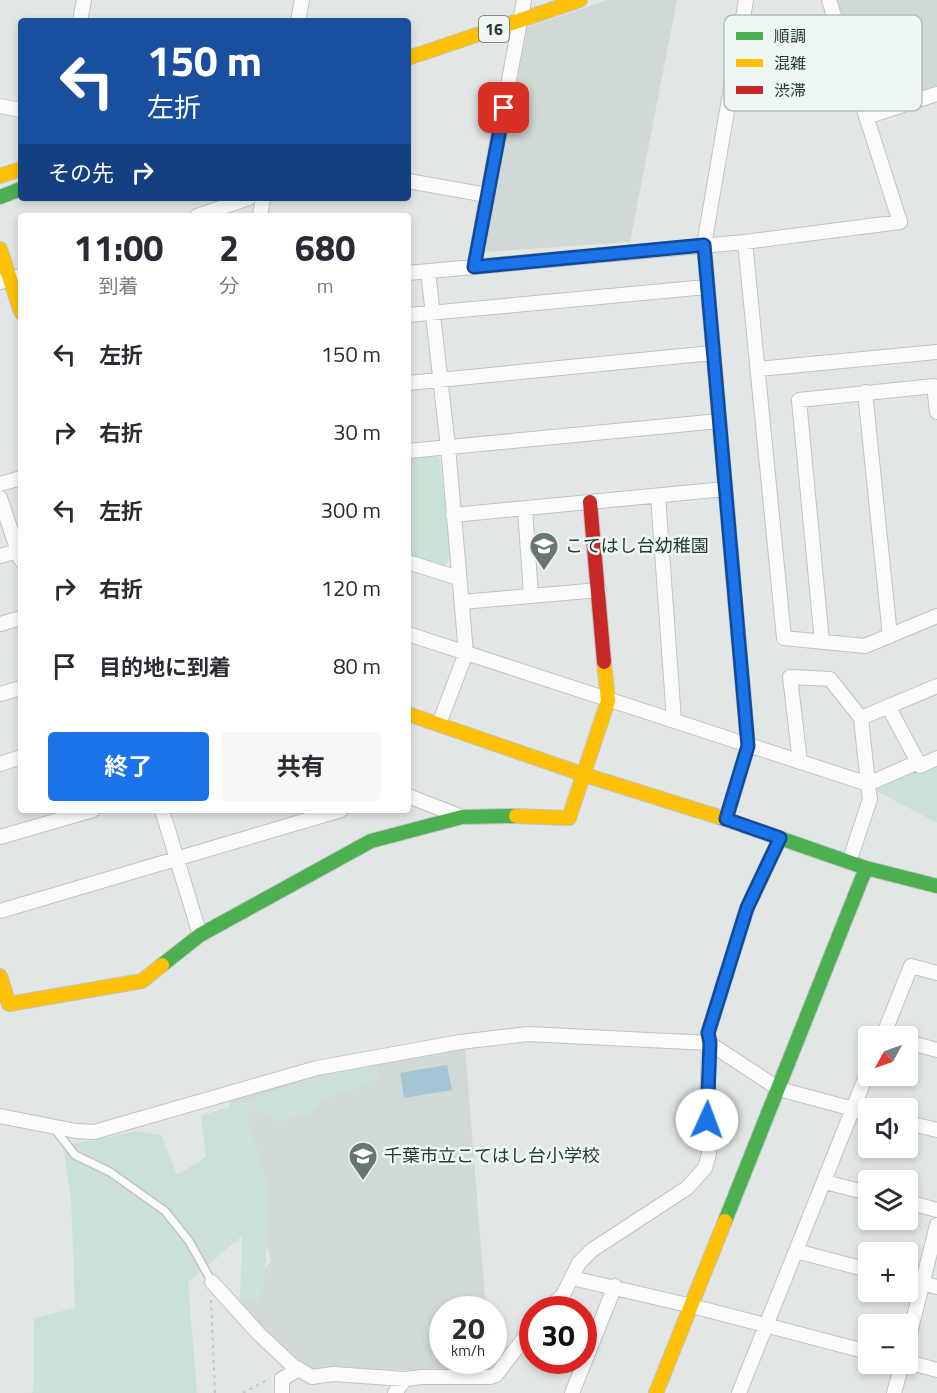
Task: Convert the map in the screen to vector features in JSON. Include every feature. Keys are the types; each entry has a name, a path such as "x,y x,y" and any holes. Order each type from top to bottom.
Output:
{"main road":[{"name":"16","path":"411,57 580,0"},
{"path":"0,176 18,170"},
{"path":"0,197 18,190"},
{"path":"0,249 18,303"},
{"path":"0,976 9,1004 142,981 200,935 371,841 462,817 504,815 569,818 608,701 590,502"},
{"path":"411,715 585,775 726,819 866,868 937,886"},
{"path":"656,1393 866,868"}],"street":[{"path":"81,18 84,0"},
{"path":"299,18 302,0"},
{"path":"743,15 746,0"},
{"path":"829,0 834,15"},
{"path":"474,267 523,2"},
{"path":"922,99 937,94"},
{"path":"0,106 18,109"},
{"path":"726,819 748,746 704,245 727,111"},
{"path":"411,273 745,242 900,222 864,111"},
{"path":"866,117 885,111"},
{"path":"411,182 487,195"},
{"path":"206,213 240,201"},
{"path":"745,242 784,638 865,646 937,616"},
{"path":"428,272 448,447 466,653 440,724"},
{"path":"411,315 706,286"},
{"path":"758,369 937,352"},
{"path":"411,383 712,353"},
{"path":"822,642 799,400 934,386 937,412"},
{"path":"866,392 891,636"},
{"path":"411,451 719,422"},
{"path":"0,484 18,479"},
{"path":"453,515 726,489"},
{"path":"658,496 674,720"},
{"path":"0,498 18,552"},
{"path":"525,509 531,596"},
{"path":"0,556 18,555"},
{"path":"411,563 458,578"},
{"path":"462,602 599,590"},
{"path":"0,624 18,619"},
{"path":"411,635 868,784 918,762"},
{"path":"800,762 790,677 830,679 861,717 870,799 849,862"},
{"path":"861,717 937,686"},
{"path":"0,694 18,689"},
{"path":"888,706 920,766 937,758"},
{"path":"0,764 18,759"},
{"path":"411,797 462,817"},
{"path":"0,837 83,813"},
{"path":"163,813 200,935"},
{"path":"0,911 331,813"},
{"path":"562,1296 579,1263 592,1250 687,1188 705,1168 709,1154 707,1120 710,1043 708,1033 747,908 780,838"},
{"path":"888,1026 911,966 937,973"},
{"path":"0,1116 93,1132 317,1068 460,1042 528,1034 710,1043 779,1089 858,1110"},
{"path":"918,1045 937,1050"},
{"path":"739,1393 862,1086"},
{"path":"918,1125 937,1130"},
{"path":"825,1182 858,1190"},
{"path":"918,1205 937,1210"},
{"path":"915,1314 937,1225"},
{"path":"796,1251 858,1267"},
{"path":"572,1278 615,1286 858,1349"},
{"path":"212,1282 258,1333 293,1366 312,1377 333,1374 405,1379 490,1377 496,1375 519,1345"},
{"path":"918,1283 937,1287"},
{"path":"573,1393 615,1286"},
{"path":"918,1365 937,1370"},
{"path":"282,1393 282,1379 299,1369"},
{"path":"894,1393 899,1374"},
{"path":"395,1393 405,1379"}],"lane":[{"path":"54,1127 75,1155 110,1172 165,1211 189,1241 212,1282"}],"path":[{"path":"212,1282 212,1350 215,1393"}],"shaded area":[{"path":"607,0 677,0 630,242 485,252 525,28"},
{"path":"837,0 937,0 937,86 922,91 922,15 842,15"},
{"name":"千葉市立こてはし台小学校","path":"465,1047 485,1296 429,1296 429,1370 314,1369 294,1357 266,1332 240,1303 271,1261 229,1102 317,1073"}],"green space":[{"path":"434,452 440,459 451,558 443,566 411,556 411,455"},
{"path":"937,762 937,823 877,791 878,784"},
{"path":"374,1058 379,1079 326,1099 309,1114 279,1121 267,1113 246,1112 268,1187 266,1261 261,1302 240,1301 242,1236 188,1282 197,1393 31,1393 33,1392 34,1318 75,1308 71,1198 63,1146 137,1131 161,1135 177,1175 206,1157 201,1116"}],"water":[{"path":"447,1065 452,1090 404,1098 400,1073"}],"traffic: fast":[{"path":"0,197 18,190"},
{"path":"162,965 200,935 371,841 462,817 516,816"},
{"path":"719,817 866,868 937,886"},
{"path":"725,1221 866,868"}],"traffic: slow":[{"path":"411,57 580,0"},
{"path":"0,176 18,170"},
{"path":"0,249 18,303"},
{"path":"516,816 569,818 608,701 604,662"},
{"path":"411,715 585,775 719,817"},
{"path":"0,976 9,1004 142,981 162,965"},
{"path":"656,1393 725,1221"}],"traffic: jam":[{"path":"590,502 604,662"}],"place":[{"name":"こてはし台幼稚園","path":"544,572"},
{"name":"千葉市立こてはし台小学校","path":"363,1182"}],"route":[{"path":"504,108 474,267 704,245 748,746 726,819 780,838 747,908 708,1033 710,1043 707,1120"}]}
